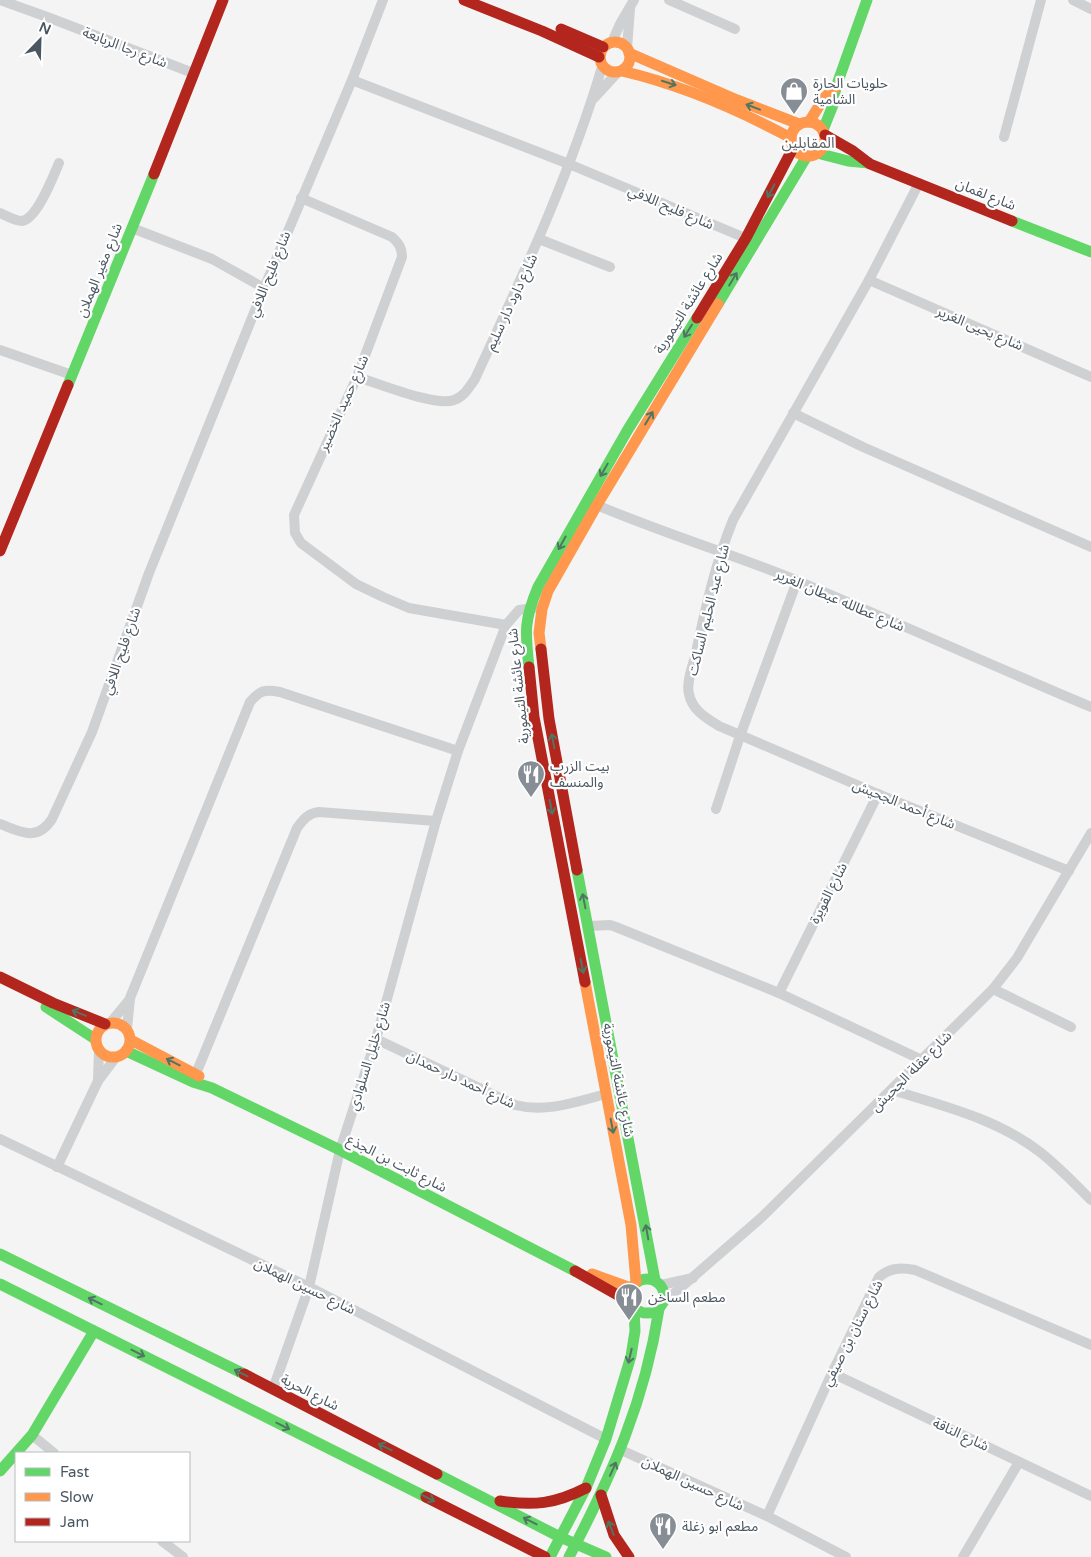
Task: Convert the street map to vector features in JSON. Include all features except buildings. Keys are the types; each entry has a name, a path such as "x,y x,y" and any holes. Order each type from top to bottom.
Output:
{"main road":[{"name":"شارع مغير الهملان","path":"0,551 223,0"},
{"path":"464,0 604,53 623,44 628,50 737,100 804,123 819,126 824,132"},
{"path":"491,0 604,53"},
{"path":"604,53 606,71 647,76 685,89 729,107 792,143 797,152 812,155 824,145 824,132 833,105 836,87 867,0"},
{"path":"619,72 629,63 628,50"},
{"path":"792,143 795,128 804,123 824,98 836,87"},
{"name":"شارع لقمان","path":"824,132 870,164"},
{"name":"شارع عائشة التيمورية","path":"751,240 792,143"},
{"name":"شارع عائشة التيمورية","path":"658,1282 549,719 540,652 539,633 542,609 548,591 592,503 660,375 751,240 812,155"},
{"name":"شارع لقمان","path":"812,155 870,164 1091,252"},
{"name":"شارع عائشة التيمورية","path":"592,503 538,587 526,620 526,643 534,717 631,1225 634,1285"},
{"path":"0,977 53,1003 108,1023 122,1025 129,1034 121,1054 104,1054 99,1050 95,1039 50,1009 0,983"},
{"path":"95,1039 97,1033 108,1023"},
{"name":"شارع ثابت بن الجذع","path":"129,1034 212,1088 340,1150 567,1267 632,1305"},
{"name":"شارع ثابت بن الجذع","path":"121,1054 195,1078"},
{"name":"شارع الحرية","path":"0,1254 272,1389 560,1537 606,1557"},
{"name":"شارع ثابت بن الجذع","path":"567,1267 634,1285"},
{"path":"550,1557 586,1488 606,1439 631,1356 635,1331 630,1295 634,1285 642,1279 649,1278 658,1282 664,1290 649,1368 621,1450 601,1495 569,1557"},
{"path":"0,1284 545,1557"},
{"path":"632,1305 640,1312 647,1314 654,1312 661,1306"},
{"path":"17,1452 32,1435 94,1331"},
{"path":"0,1471 15,1454"},
{"path":"486,1499 521,1505 545,1504 568,1498 586,1488"},
{"path":"601,1495 609,1525 617,1543 629,1557"},
{"path":"503,1536 520,1557"}],"street":[{"name":"شارع رجا الربابعة","path":"0,0 193,73"},
{"path":"352,80 383,0"},
{"path":"670,0 735,30"},
{"path":"1004,137 1041,0"},
{"path":"1073,0 1091,10"},
{"name":"شارع داود دار سليم","path":"357,377 428,400 447,402 455,400 464,394 475,378 539,239 592,100 604,53 632,4"},
{"name":"شارع داود دار سليم","path":"628,50 632,4"},
{"name":"شارع داود دار سليم","path":"592,100 619,72"},
{"name":"شارع فليح اللافي","path":"0,824 26,834 34,834 47,828 52,820 92,732 149,573 301,198 352,80 569,164 751,240"},
{"path":"0,213 16,220 23,221 29,218 35,211 59,163"},
{"name":"شارع عبد الحليم الساكت","path":"740,736 704,717 693,706 688,692 703,618 721,551 733,520 869,280 920,183"},
{"name":"شارع حميد الخضير","path":"301,198 392,238 402,249 402,257 357,377 294,515 295,533 301,543 356,584 383,598 410,608 506,626"},
{"path":"132,228 212,259 264,288"},
{"path":"539,239 610,268"},
{"name":"شارع يحيى الغرير","path":"869,280 1091,377"},
{"path":"0,350 72,374"},
{"path":"793,414 1091,547"},
{"name":"شارع عطالله عبطان الغرير","path":"592,503 648,526 721,551 797,581 1091,708"},
{"path":"716,809 740,736 797,581"},
{"path":"529,608 542,609"},
{"name":"شارع خليل السلوادي","path":"272,1389 309,1287 340,1150 376,1039 436,821 458,751 506,626 519,610 529,608"},
{"path":"108,1023 130,998 250,702 257,694 265,689 280,692 458,751"},
{"name":"شارع أحمد الجحيش","path":"740,736 1069,871"},
{"name":"شارع القويرة","path":"779,993 878,794"},
{"path":"195,1078 297,828 306,817 320,812 436,821"},
{"name":"شارع عقلة الجحيش","path":"661,1306 762,1217 993,989 1017,958 1091,833"},
{"path":"589,926 610,925 616,927 779,993 922,1060"},
{"path":"993,989 1071,1027"},
{"path":"129,1034 130,998"},
{"name":"شارع أحمد دار حمدان","path":"376,1039 515,1105 530,1109 544,1109 606,1094"},
{"path":"98,1081 99,1050"},
{"path":"57,1167 98,1081 121,1054"},
{"path":"892,1090 963,1112 997,1126 1023,1140 1041,1153 1091,1200"},
{"name":"شارع حسين الهملان","path":"0,1139 309,1287 606,1439"},
{"name":"شارع سنان بن صيفي","path":"767,1516 832,1373 879,1277 886,1271 904,1268 914,1270 1091,1345"},
{"name":"شارع عقلة الجحيش","path":"658,1282 694,1278"},
{"name":"شارع الناقة","path":"832,1373 1091,1496"},
{"path":"32,1435 53,1452"},
{"name":"شارع حسين الهملان","path":"621,1450 767,1516 846,1557"},
{"path":"963,1557 1019,1462"},
{"path":"163,1542 183,1557"}],"traffic: fast":[{"path":"823,130 867,0"},
{"path":"817,153 848,161 869,163"},
{"path":"718,304 807,156"},
{"path":"68,385 154,174"},
{"path":"1012,221 1091,252"},
{"path":"529,667 527,626 530,608 538,587 627,431 697,318"},
{"path":"577,870 655,1280"},
{"path":"46,1007 95,1039"},
{"path":"126,1051 193,1082 212,1088 340,1150 575,1271"},
{"path":"0,1254 244,1374"},
{"path":"647,1279 654,1280 659,1284 663,1289 664,1296 663,1303 659,1308 654,1312 647,1313 640,1312 635,1308 631,1303 630,1296 631,1289 635,1284 640,1280 647,1279"},
{"path":"0,1284 426,1497"},
{"path":"550,1557 586,1488 606,1439 631,1356 635,1331 634,1308"},
{"path":"569,1557 599,1497 625,1437 645,1375 659,1309"},
{"path":"17,1452 32,1435 94,1331"},
{"path":"0,1471 15,1454"},
{"path":"437,1474 560,1537 606,1557"}],"traffic: slow":[{"path":"615,42 626,46 630,57 626,68 615,72 604,68 600,57 604,46 615,42"},
{"path":"629,53 737,100 799,124"},
{"path":"622,71 666,83 709,99 791,138"},
{"path":"809,122 824,98 836,87"},
{"path":"808,122 815,123 820,127 824,132 825,139 824,146 820,151 815,155 808,156 801,155 796,151 792,146 791,139 792,132 796,127 801,123 808,122"},
{"path":"541,649 539,633 542,609 548,591 597,505 718,304"},
{"path":"585,982 631,1225 636,1282"},
{"path":"113,1023 120,1024 125,1028 129,1033 130,1040 129,1047 125,1052 120,1056 113,1057 106,1056 101,1052 97,1047 96,1040 97,1033 101,1028 106,1024 113,1023"},
{"path":"131,1040 199,1076"},
{"path":"592,1274 631,1288"}],"traffic: jam":[{"path":"154,174 223,0"},
{"path":"464,0 542,31 599,57"},
{"path":"561,29 603,47"},
{"path":"825,135 853,151 870,164 1012,221"},
{"path":"697,318 746,238 793,148"},
{"path":"0,551 68,385"},
{"path":"541,649 549,719 577,870"},
{"path":"529,667 534,717 585,982"},
{"path":"0,977 53,1003 105,1024"},
{"path":"575,1271 630,1302"},
{"path":"244,1374 437,1474"},
{"path":"500,1501 544,1502 564,1497 586,1488"},
{"path":"601,1495 614,1535 629,1557"},
{"path":"426,1497 545,1557"}],"place":[{"name":"حلويات الحارة الشامية","path":"794,115"},
{"name":"بيت الزرب والمنسف","path":"531,798"},
{"name":"مطعم الساخن","path":"629,1321"},
{"name":"مطعم ابو زغلة","path":"663,1550"}],"district":[{"name":"المقابلين","path":"808,143"}]}
